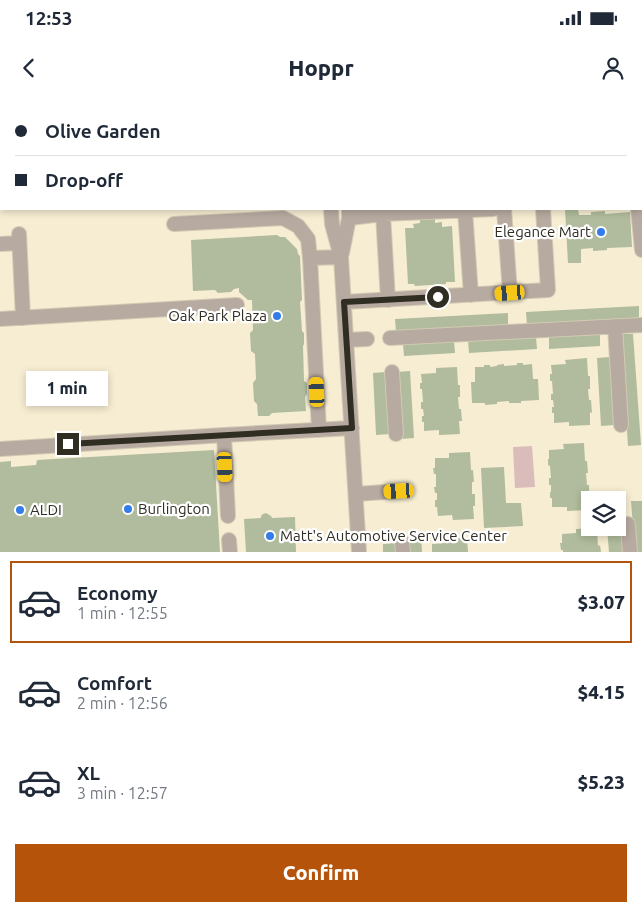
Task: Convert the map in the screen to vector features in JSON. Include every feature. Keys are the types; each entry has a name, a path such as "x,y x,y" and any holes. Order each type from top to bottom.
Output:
{"street":[{"path":"331,210 332,224 341,257 359,552"},
{"path":"341,257 349,213 384,214 465,210 471,295"},
{"path":"504,210 510,293"},
{"path":"344,302 548,290 543,210"},
{"path":"638,210 642,250"},
{"path":"384,214 388,300"},
{"path":"174,224 283,218 298,226 308,239 319,430"},
{"path":"0,244 19,239 23,318"},
{"path":"310,258 341,257"},
{"path":"0,319 237,306"},
{"path":"390,338 642,325"},
{"path":"614,326 621,425"},
{"path":"346,340 367,339"},
{"path":"392,372 396,434"},
{"path":"0,449 352,428"},
{"path":"224,435 228,516"},
{"path":"356,494 399,491"},
{"path":"628,524 630,552"}],"shaded area":[{"path":"532,446 535,487 515,488 513,447"}],"building":[{"path":"565,210 578,210 579,215 591,215 591,212 605,211 605,214 630,212 632,247 607,248 607,250 593,251 593,248 581,249 581,263 568,263"},
{"path":"435,218 435,223 442,222 442,227 452,226 455,282 415,286 414,284 408,284 405,228 414,228 413,224 420,223 420,219"},
{"name":"Oak Park Plaza","path":"277,235 285,237 297,249 300,256 302,300 300,302 302,331 304,333 304,381 307,383 306,411 272,413 269,416 258,416 257,404 254,401 253,383 256,379 255,354 251,351 250,333 253,330 252,300 248,300 239,292 239,288 231,292 218,293 215,290 193,291 191,240"},
{"path":"639,306 639,319 527,325 526,312"},
{"path":"508,313 508,326 396,332 395,319"},
{"path":"600,334 600,346 549,349 549,336"},
{"path":"621,334 633,334 641,445 628,446"},
{"path":"536,337 537,349 469,353 468,340"},
{"path":"454,341 455,353 404,356 403,344"},
{"path":"610,357 614,425 601,426 597,358"},
{"path":"587,358 588,376 590,376 589,400 591,400 592,413 590,412 590,425 569,426 569,422 554,423 552,407 554,407 553,400 551,400 551,394 553,394 552,381 550,381 550,374 552,374 551,365 566,364 565,360"},
{"path":"517,363 523,363 523,365 532,364 533,379 538,379 539,400 521,401 521,403 497,402 497,404 485,405 485,403 472,403 471,382 475,382 475,367 490,365 490,367 504,364 504,366 517,365"},
{"path":"457,367 458,385 460,385 459,409 461,409 462,421 459,421 460,434 439,435 439,430 424,431 422,416 424,416 423,409 421,409 421,402 423,402 422,389 420,389 420,383 422,383 421,374 436,373 436,368"},
{"path":"410,371 414,438 401,439 397,372"},
{"path":"386,372 390,434 376,435 373,373"},
{"path":"584,443 589,491 581,491 581,510 567,511 567,507 552,507 552,498 550,498 551,485 549,485 549,478 551,478 550,466 548,465 549,450 564,449 563,444"},
{"name":"Burlington","path":"214,450 220,552 0,552 0,462 11,461 11,467 36,465 37,460"},
{"path":"470,452 474,482 472,482 472,494 475,494 475,506 473,506 474,519 453,520 452,515 438,516 437,507 435,507 437,493 435,493 434,487 436,487 436,474 434,474 433,468 435,468 435,458 449,458 449,453"},
{"path":"504,467 506,503 521,503 523,526 484,528 481,468"},
{"path":"631,501 642,501 642,552 635,552"},
{"name":"Matt's Automotive Service Center","path":"266,513 272,518 295,517 296,552 246,552 244,519 261,518"},
{"path":"576,529 581,529 581,536 597,536 598,546 600,545 601,552 563,552 560,543 562,543 562,534 576,533"},
{"path":"421,536 422,552 408,552 408,537"},
{"path":"608,536 622,536 623,552 609,552"},
{"path":"467,538 468,552 432,552 432,544 446,543 446,539"},
{"path":"396,543 397,552 383,552 383,544"}],"place":[{"name":"Elegance Mart","path":"601,232"},
{"name":"Oak Park Plaza","path":"277,316"},
{"name":"Burlington","path":"128,509"},
{"name":"ALDI","path":"20,510"},
{"name":"Matt's Automotive Service Center","path":"270,536"}],"route":[{"path":"68,444 352,428 344,302 438,297"}]}
